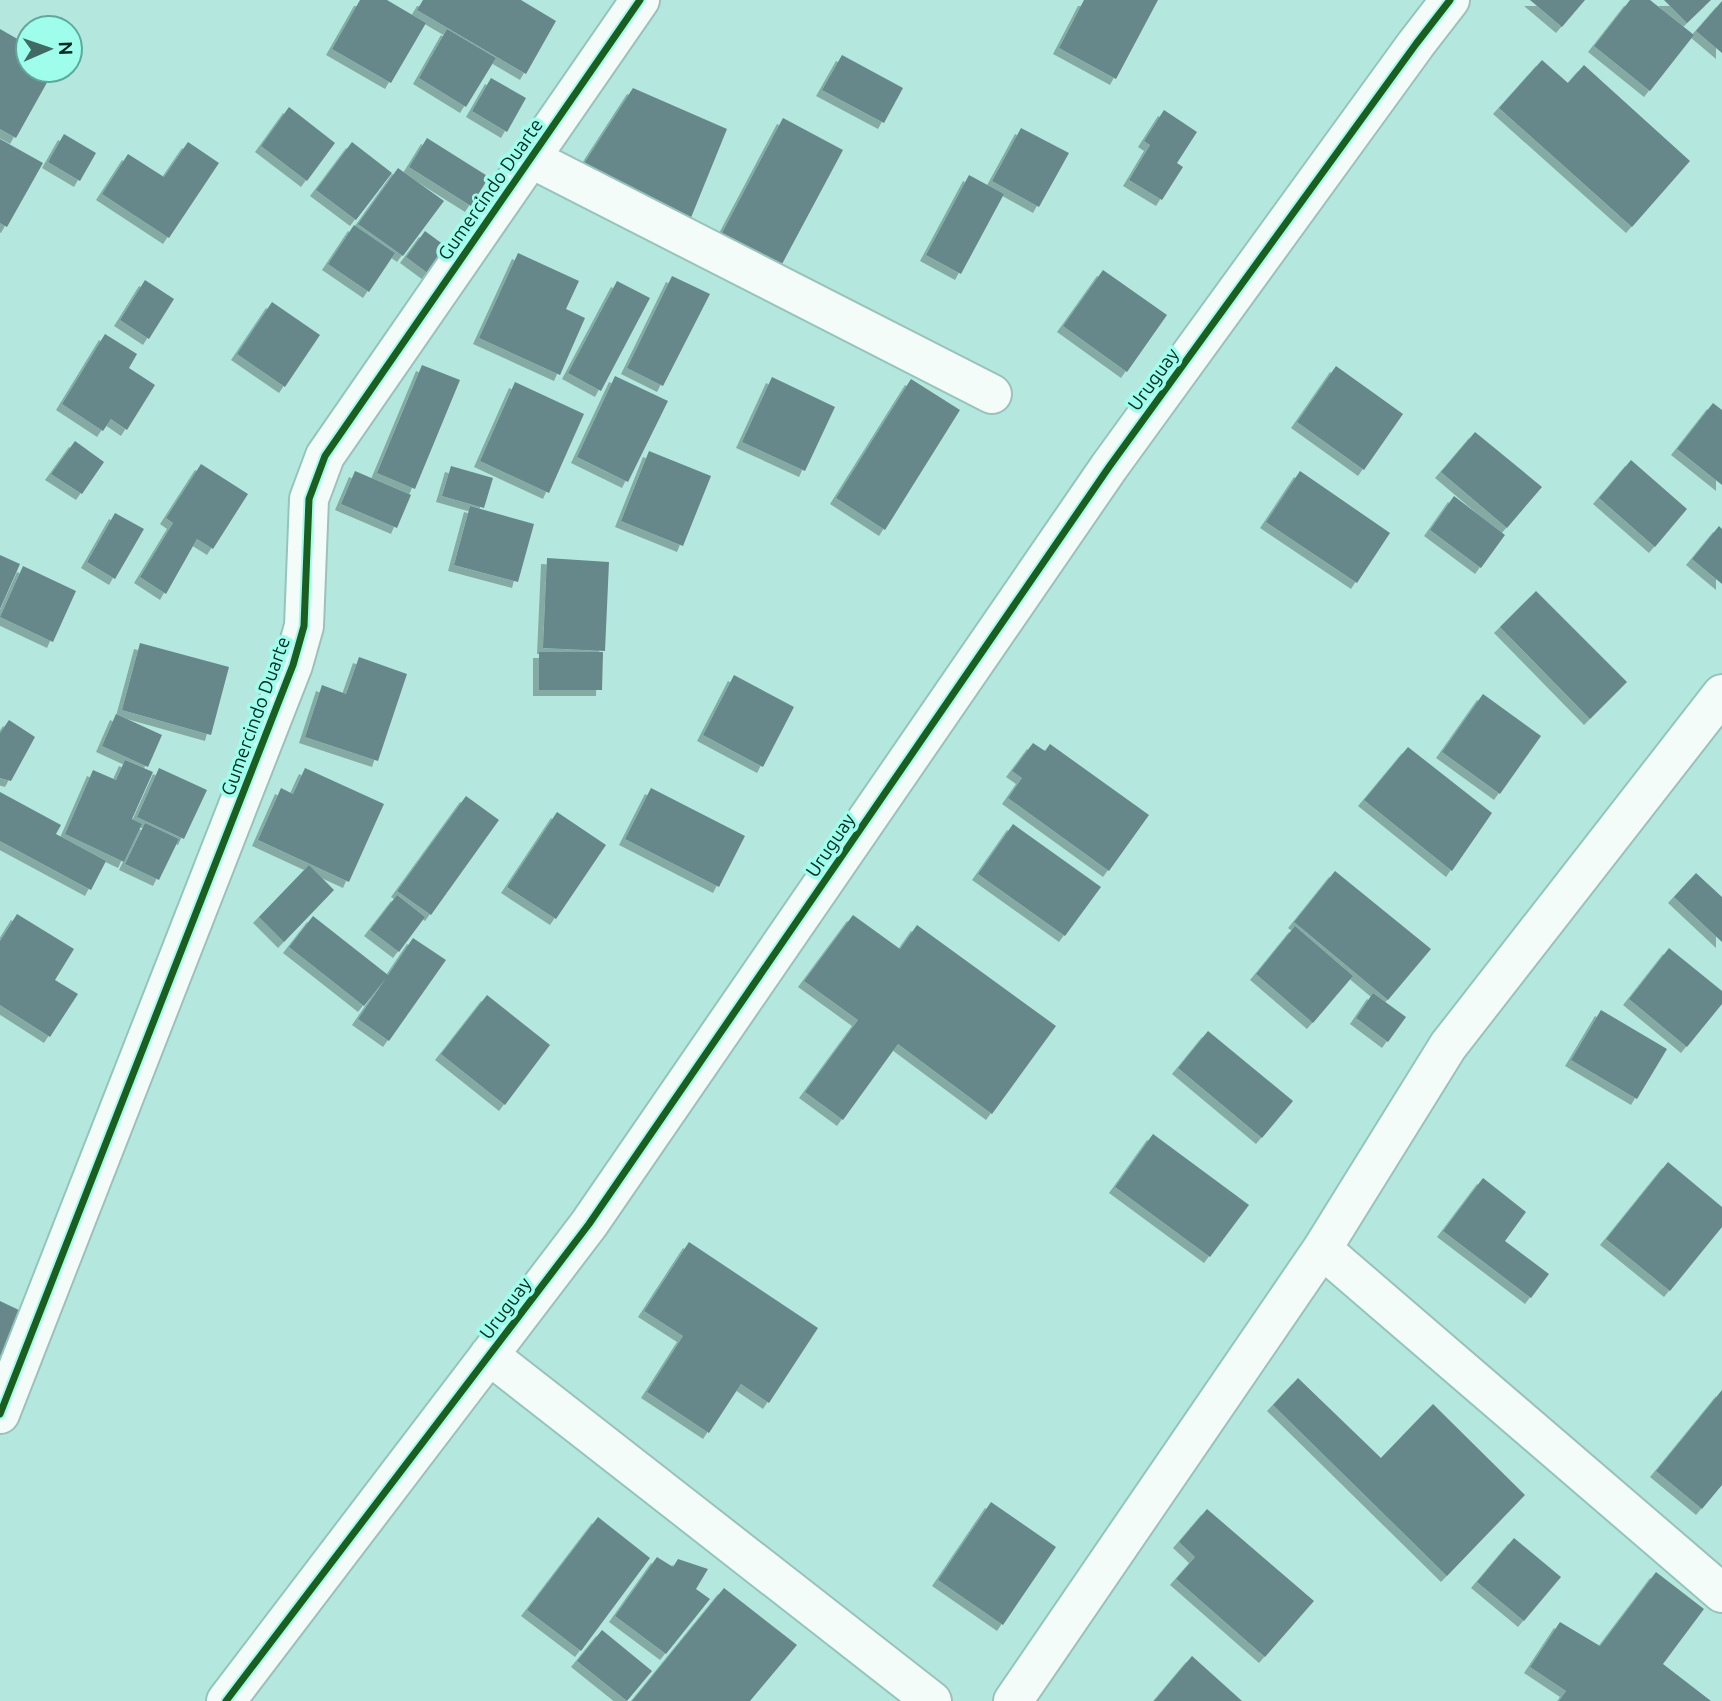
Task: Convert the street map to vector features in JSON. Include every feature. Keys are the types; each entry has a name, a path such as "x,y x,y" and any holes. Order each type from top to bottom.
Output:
{"street":[{"name":"Gumercindo Duarte","path":"0,1414 293,665 303,626 309,499 326,456 640,0"},
{"name":"Uruguay","path":"226,1701 589,1224 1109,467 1450,0"},
{"path":"530,158 992,394"},
{"path":"1013,1701 1322,1249 1448,1046 1711,733 1722,694"},
{"path":"1322,1249 1722,1593"},
{"path":"489,1355 932,1701"}],"building":[{"path":"360,0 387,0 426,23 391,83 332,49"},
{"path":"423,0 521,0 556,21 526,74 417,10"},
{"path":"1084,0 1158,0 1116,79 1059,48"},
{"path":"1530,0 1585,0 1562,27"},
{"path":"1630,0 1650,0 1694,35 1650,91 1594,46"},
{"path":"1664,0 1711,0 1687,23"},
{"path":"1722,1 1722,53 1696,31"},
{"path":"0,29 14,37 14,84 46,84 16,138 0,129"},
{"path":"447,29 496,58 466,107 419,78"},
{"path":"842,55 903,88 884,123 822,90"},
{"path":"1542,60 1568,83 1584,65 1690,161 1632,227 1499,108"},
{"path":"491,78 526,98 507,132 472,111"},
{"path":"633,88 727,129 688,225 579,171"},
{"path":"289,107 335,143 307,181 261,146"},
{"path":"1164,110 1197,132 1177,163 1183,167 1162,200 1129,180 1150,145 1144,141"},
{"path":"783,118 843,150 774,279 714,248"},
{"path":"1021,128 1069,153 1039,207 992,181"},
{"path":"64,134 96,153 80,181 48,162"},
{"path":"427,138 489,177 471,206 409,167"},
{"path":"0,139 43,163 7,227 0,223"},
{"path":"188,142 219,163 169,238 102,194 128,154 164,177"},
{"path":"352,142 392,173 356,220 316,190"},
{"path":"398,168 444,201 403,256 358,224"},
{"path":"969,175 1004,194 961,274 926,255"},
{"path":"354,225 395,253 369,292 328,264"},
{"path":"425,231 448,248 429,274 406,257"},
{"path":"518,253 579,281 566,309 585,318 560,375 479,338"},
{"path":"1103,270 1167,315 1127,372 1063,326"},
{"path":"672,276 710,294 663,386 627,368"},
{"path":"145,280 174,299 149,339 120,320"},
{"path":"617,281 650,298 601,391 568,373"},
{"path":"272,302 320,335 285,387 237,354"},
{"path":"105,334 137,354 129,368 155,385 127,430 111,419 103,431 62,404"},
{"path":"422,365 460,380 415,489 377,473"},
{"path":"1336,366 1403,414 1364,470 1297,422"},
{"path":"615,376 668,401 628,482 577,457"},
{"path":"772,377 835,407 805,471 742,442"},
{"path":"911,379 960,410 885,530 836,498"},
{"path":"515,382 584,414 549,493 480,461"},
{"path":"1713,403 1722,410 1722,485 1677,449"},
{"path":"1475,432 1542,487 1507,528 1441,472"},
{"path":"75,441 104,462 82,494 51,474"},
{"path":"649,451 711,476 683,546 621,521"},
{"path":"1631,460 1687,509 1655,547 1599,498"},
{"path":"201,464 248,494 213,549 197,539 166,594 140,577 173,523 166,518"},
{"path":"451,466 493,478 484,508 442,496"},
{"path":"355,471 411,495 397,528 341,504"},
{"path":"1300,471 1390,533 1357,583 1266,522"},
{"path":"1454,496 1505,535 1481,568 1430,530"},
{"path":"470,506 534,524 518,582 454,565"},
{"path":"115,513 144,529 115,579 87,562"},
{"path":"1719,526 1722,529 1722,584 1692,559"},
{"path":"0,555 20,564 0,609"},
{"path":"547,558 609,562 605,651 543,648"},
{"path":"23,566 76,591 53,642 0,617"},
{"path":"1536,591 1627,682 1590,719 1500,627"},
{"path":"140,643 229,667 211,735 122,710"},
{"path":"539,652 603,652 602,690 539,690"},
{"path":"359,657 407,674 378,761 305,737 322,685 346,694"},
{"path":"734,675 794,707 763,767 703,735"},
{"path":"1483,694 1541,736 1500,794 1442,752"},
{"path":"116,714 162,735 148,767 102,746"},
{"path":"9,720 35,737 11,781 0,778 0,733"},
{"path":"1033,743 1045,751 1050,744 1149,815 1109,871 1008,798 1022,778 1012,771"},
{"path":"1408,747 1492,813 1452,871 1364,800"},
{"path":"125,760 153,772 132,819 142,824 124,862 65,834 93,770 116,780"},
{"path":"159,768 207,790 184,839 137,817"},
{"path":"305,768 384,804 349,882 258,840 281,788 293,794"},
{"path":"651,788 745,836 719,887 625,839"},
{"path":"0,792 61,825 56,834 106,861 91,890 0,841"},
{"path":"466,796 499,820 431,915 397,891"},
{"path":"557,812 606,845 556,919 507,887"},
{"path":"145,823 179,839 159,880 125,864"},
{"path":"1013,824 1101,887 1065,936 978,874"},
{"path":"309,865 334,890 284,942 259,917"},
{"path":"1335,871 1431,949 1388,1000 1294,922"},
{"path":"1696,873 1722,897 1722,942 1674,897"},
{"path":"397,895 425,917 399,952 370,930"},
{"path":"17,914 74,949 55,980 78,994 50,1037 0,1005 0,941"},
{"path":"853,915 900,949 917,925 1056,1026 992,1114 898,1044 843,1120 805,1092 858,1020 804,981"},
{"path":"313,916 388,975 413,938 446,960 389,1041 358,1019 386,978 364,1006 289,947"},
{"path":"1295,926 1353,976 1313,1023 1256,974"},
{"path":"1669,948 1722,991 1722,1004 1687,1047 1629,999"},
{"path":"1373,993 1406,1017 1388,1042 1356,1018"},
{"path":"487,995 550,1045 505,1105 441,1054"},
{"path":"1601,1010 1667,1049 1637,1099 1571,1060"},
{"path":"1208,1031 1293,1101 1262,1138 1178,1068"},
{"path":"1153,1134 1249,1205 1210,1257 1115,1187"},
{"path":"1668,1162 1722,1207 1722,1227 1670,1291 1606,1239"},
{"path":"1483,1178 1526,1212 1505,1241 1549,1274 1531,1298 1443,1231"},
{"path":"689,1242 818,1328 769,1403 741,1384 709,1433 647,1392 683,1336 644,1311"},
{"path":"0,1301 21,1311 0,1357"},
{"path":"1298,1378 1381,1458 1433,1404 1525,1495 1447,1576 1273,1405"},
{"path":"1722,1390 1722,1485 1702,1509 1656,1471"},
{"path":"991,1502 1056,1547 1003,1625 938,1580"},
{"path":"1207,1509 1314,1601 1265,1657 1176,1579 1195,1557 1179,1542"},
{"path":"598,1517 650,1558 581,1651 527,1610"},
{"path":"1514,1538 1561,1577 1524,1621 1477,1582"},
{"path":"657,1557 673,1567 678,1559 708,1569 696,1589 710,1599 666,1654 615,1616"},
{"path":"1656,1572 1704,1609 1663,1664 1711,1701 1559,1701 1566,1691 1530,1667 1560,1622 1600,1646"},
{"path":"724,1588 797,1645 750,1701 632,1701"},
{"path":"602,1630 652,1671 627,1701 577,1661"},
{"path":"1192,1656 1242,1701 1154,1701"}],"cycle path":[{"path":"0,1414 293,665 304,626 309,499 325,456 640,0"},
{"path":"226,1701 589,1224 1109,467 1450,0"}]}
